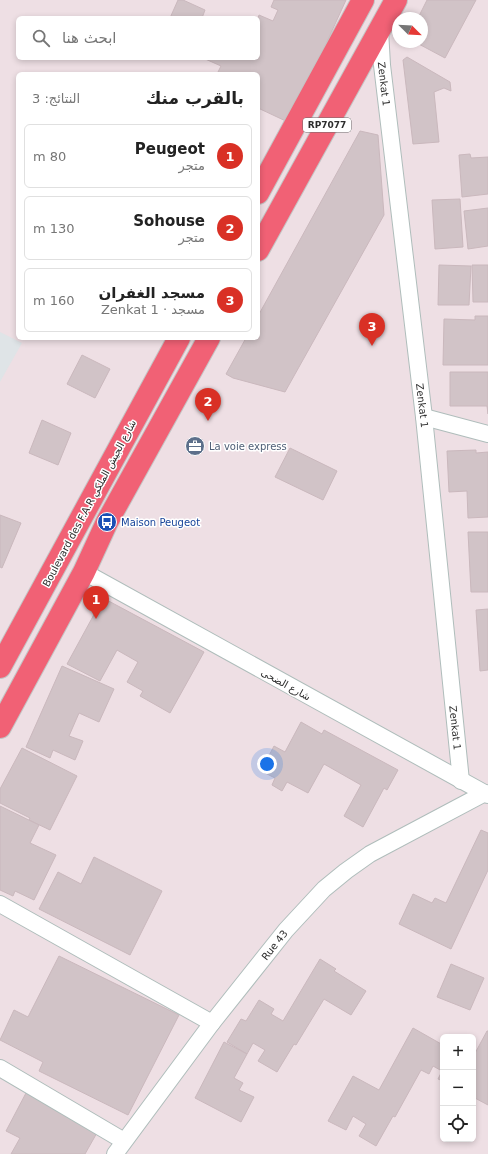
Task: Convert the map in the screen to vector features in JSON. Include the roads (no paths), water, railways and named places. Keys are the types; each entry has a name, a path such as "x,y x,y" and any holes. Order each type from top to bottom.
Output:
{"main road":[{"name":"RP7077","path":"260,189 363,0"},
{"name":"RP7077","path":"260,246 396,0"},
{"name":"Boulevard des F.A.R شارع الجيش الملكي","path":"0,667 178,340"},
{"path":"0,727 84,572 107,522 208,340"}],"street":[{"name":"Zenkat 1","path":"380,30 382,65 424,417 461,781"},
{"path":"424,417 488,434"},
{"name":"شارع الضحى","path":"84,572 486,794"},
{"name":"Rue 43","path":"115,1154 212,1023 286,930 324,889 370,854 486,794"},
{"path":"0,904 212,1023"},
{"path":"0,1068 124,1141"}],"place":[{"name":"مسجد الغفران","path":"372,346"},
{"name":"Sohouse","path":"208,421"},
{"name":"La voie express","path":"195,446"},
{"name":"Maison Peugeot","path":"107,522"},
{"name":"Peugeot","path":"96,619"}]}
